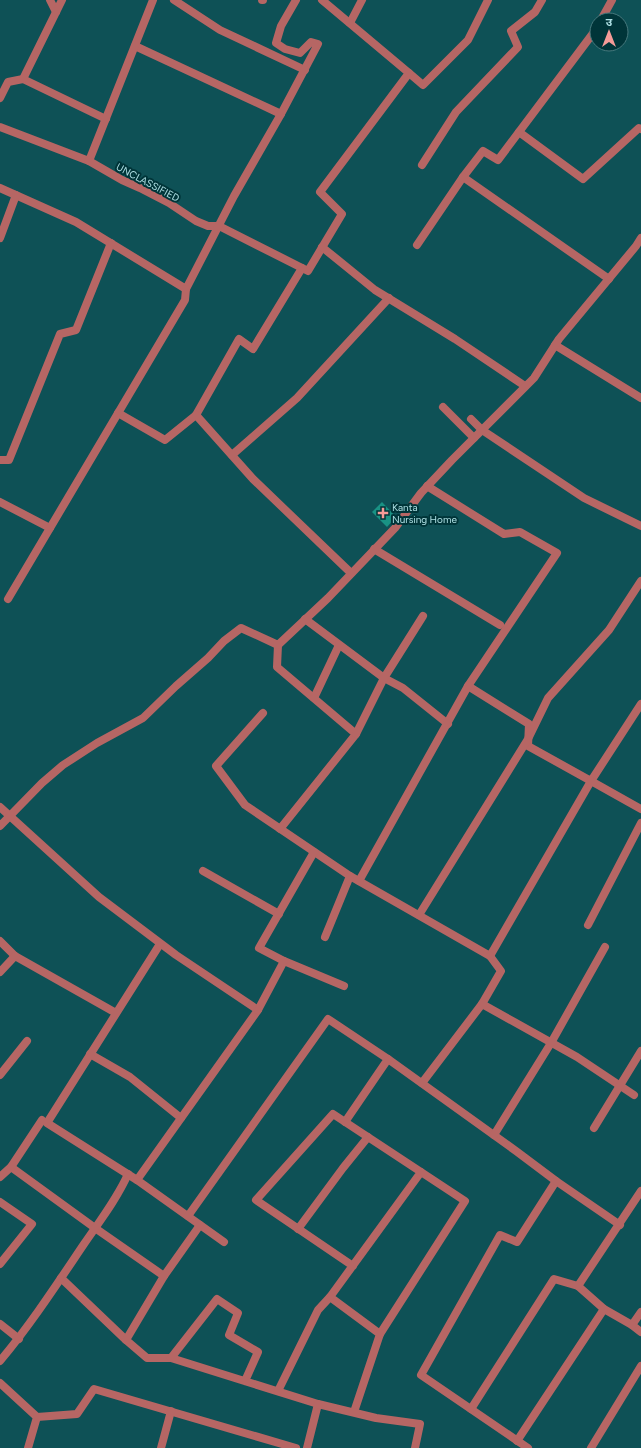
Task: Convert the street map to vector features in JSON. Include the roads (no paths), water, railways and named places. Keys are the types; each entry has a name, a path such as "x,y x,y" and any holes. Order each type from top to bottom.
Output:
{"street":[{"path":"50,0 56,12"},
{"path":"23,78 62,0"},
{"path":"89,161 153,0"},
{"path":"174,0 220,30 305,70"},
{"path":"8,599 185,300 186,289 234,196 281,114 318,44 311,42 300,53 285,49 276,43 281,26 296,0"},
{"path":"322,0 423,85 468,40 488,0"},
{"path":"350,23 362,0"},
{"path":"422,165 456,112 518,47 510,31 535,12 542,0"},
{"path":"605,12 612,0"},
{"path":"417,245 463,177 483,151 498,160 589,39"},
{"path":"135,46 281,114"},
{"path":"118,413 165,440 196,415 239,339 254,349 302,268 308,271 342,214 320,192 409,73"},
{"path":"0,98 8,82 23,78 106,119"},
{"name":"UNCLASSIFIED","path":"0,127 89,161 169,204 196,221 208,226 219,226 302,268"},
{"path":"519,132 583,179 639,128 641,129"},
{"path":"463,177 609,279"},
{"path":"0,188 76,222 186,289"},
{"path":"0,238 16,195"},
{"path":"356,734 277,667 278,645 328,598 395,528 428,486 534,378 555,345 641,238"},
{"path":"0,460 9,460 60,334 76,330 111,243"},
{"path":"322,248 375,290 455,339 525,386"},
{"path":"232,455 297,398 389,298"},
{"path":"555,345 641,398"},
{"path":"443,407 474,438"},
{"path":"196,415 254,479 351,573"},
{"path":"471,419 482,430 584,498 641,526"},
{"path":"359,881 468,686 556,553 520,532 504,534 428,486"},
{"path":"0,502 50,528"},
{"path":"374,549 500,625"},
{"path":"419,916 528,739 548,698 609,630 641,581"},
{"path":"280,829 356,734 384,678 423,616"},
{"path":"305,620 384,678 403,688 448,724"},
{"path":"0,826 63,765 97,743 143,718 208,658 224,641 241,628 278,645"},
{"path":"314,698 339,645"},
{"path":"468,686 529,724 528,746 641,809"},
{"path":"490,956 591,781 641,704"},
{"path":"263,713 216,766 245,805 350,876 490,956 501,971 482,1004 422,1083"},
{"path":"0,807 99,897 160,944 258,1010"},
{"path":"588,925 641,823"},
{"path":"314,852 259,948 284,961 344,986"},
{"path":"203,872 278,914"},
{"path":"324,937 350,876"},
{"path":"0,941 15,956 116,1013"},
{"path":"160,944 47,1123 137,1180 224,1242"},
{"path":"494,1135 551,1043 606,948"},
{"path":"0,972 15,956"},
{"path":"137,1180 258,1010 284,961"},
{"path":"482,1004 577,1058 634,1095"},
{"path":"188,1216 328,1019 388,1058 556,1181 620,1225"},
{"path":"0,1075 27,1042"},
{"path":"594,1128 641,1051"},
{"path":"90,1054 130,1077 181,1118"},
{"path":"345,1122 388,1058"},
{"path":"353,1266 256,1200 333,1114 464,1201 380,1334 354,1412"},
{"path":"0,1177 11,1167 42,1120"},
{"path":"298,1228 368,1137"},
{"path":"11,1167 164,1276"},
{"path":"278,1391 318,1310 330,1297 421,1172"},
{"path":"0,1361 19,1338 61,1278 95,1228 128,1174"},
{"path":"528,1448 421,1375 500,1235 517,1242 556,1181"},
{"path":"578,1286 620,1225 641,1191"},
{"path":"0,1202 32,1224 0,1264"},
{"path":"126,1340 164,1276 200,1225"},
{"path":"61,1278 147,1358 171,1358 318,1404 376,1418 420,1424 415,1448"},
{"path":"471,1409 554,1279 578,1286 604,1309 641,1332"},
{"path":"330,1297 380,1334"},
{"path":"171,1358 217,1299 238,1313 229,1335 258,1352 245,1381"},
{"path":"518,1441 604,1309"},
{"path":"632,1326 641,1312"},
{"path":"0,1324 19,1338"},
{"path":"591,1448 641,1366"},
{"path":"0,1382 37,1417 77,1414 94,1389 296,1448"},
{"path":"307,1448 318,1404"},
{"path":"161,1448 171,1411"},
{"path":"28,1448 37,1417"}],"place":[{"name":"Kanta Nursing Home","path":"383,513"}]}
